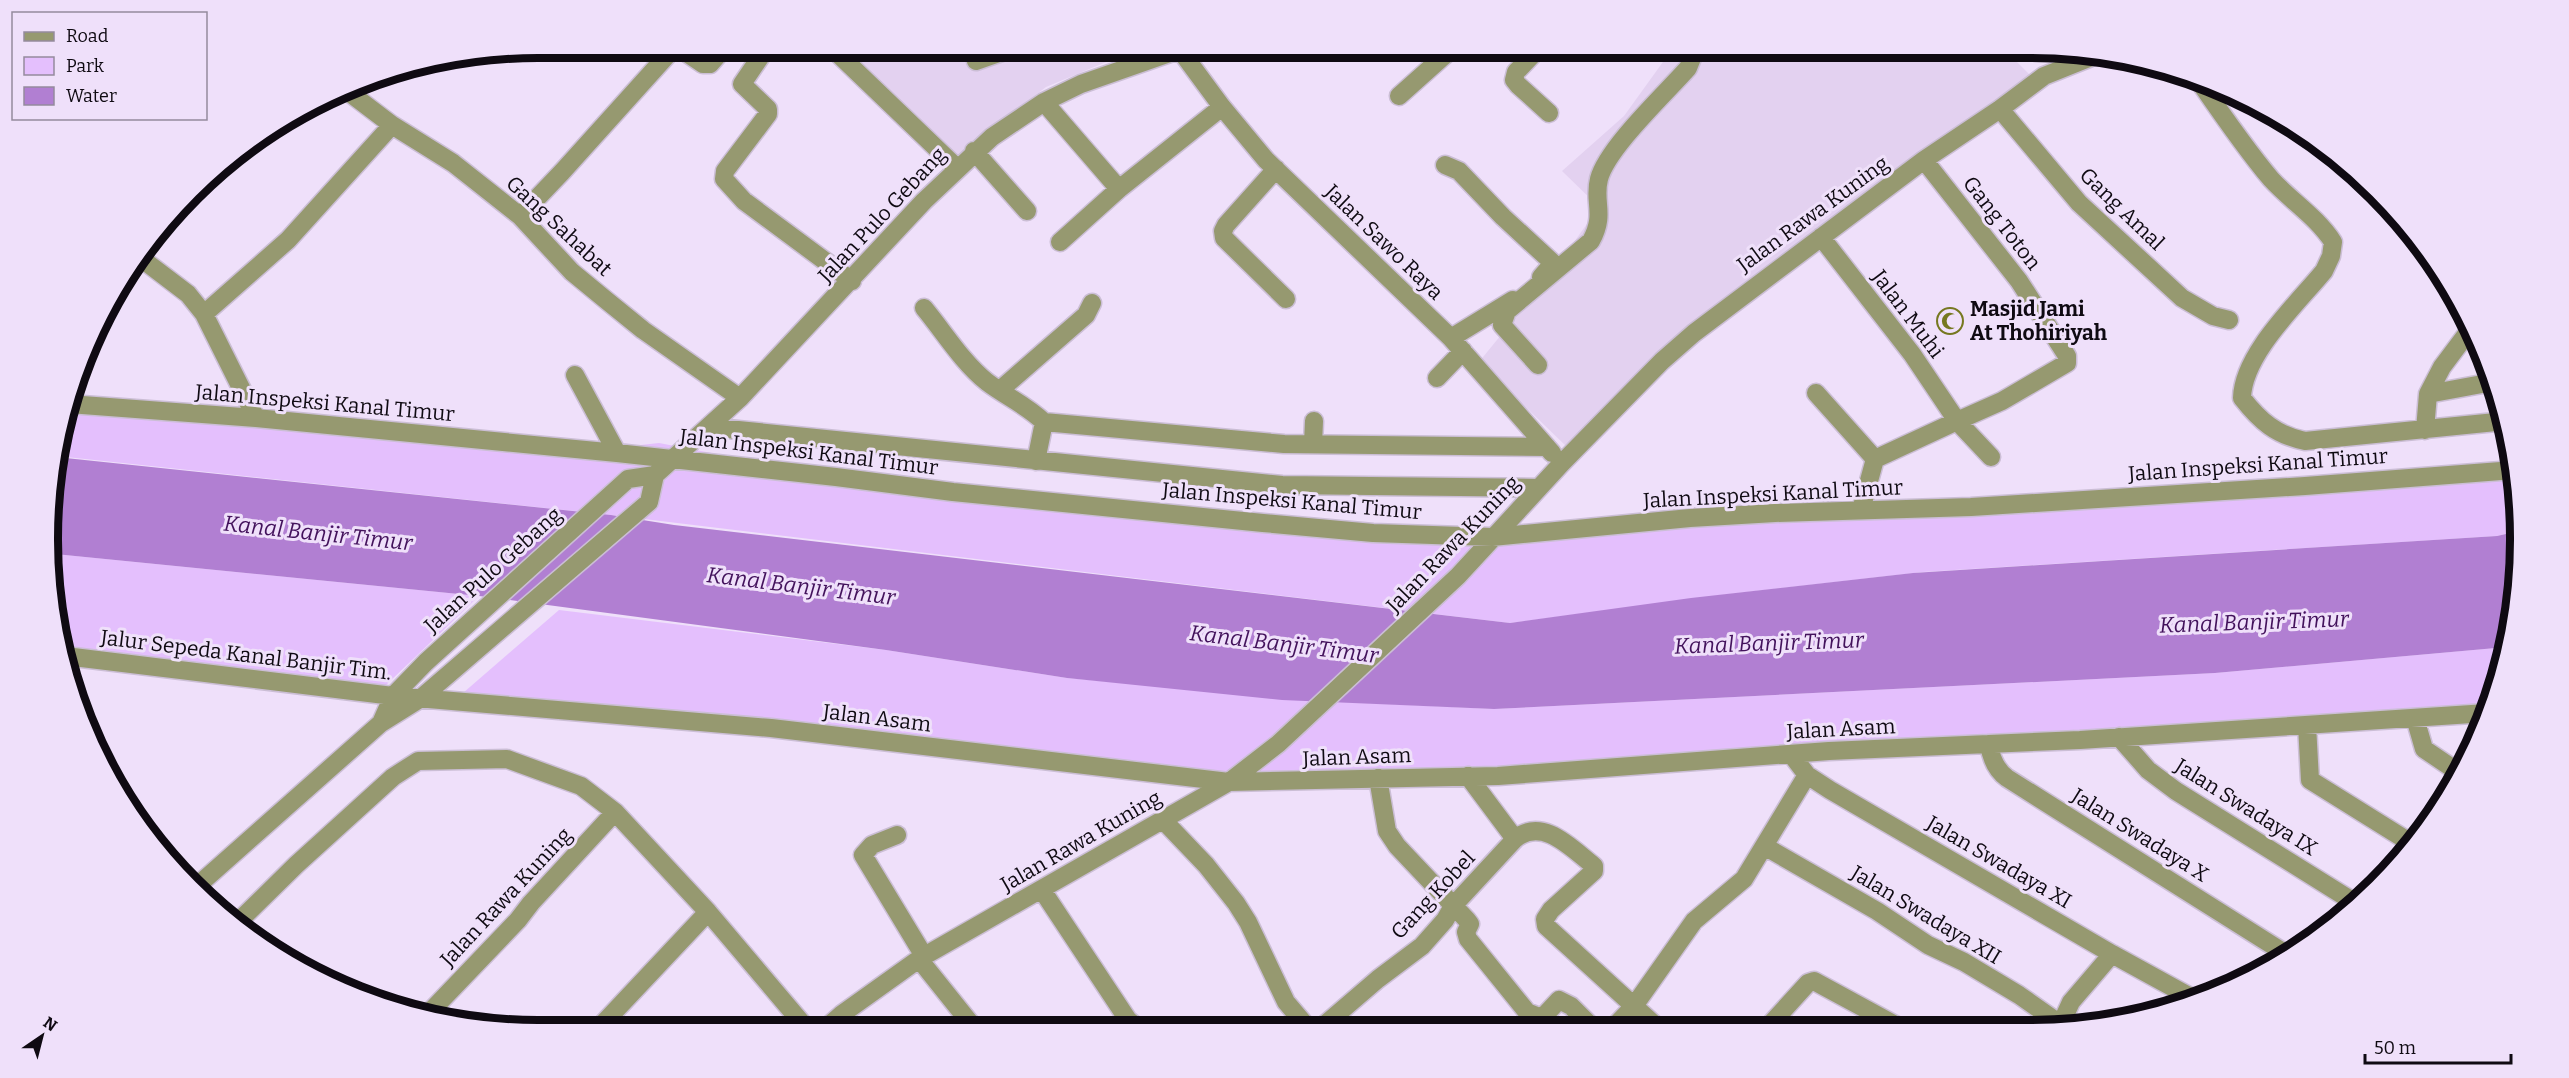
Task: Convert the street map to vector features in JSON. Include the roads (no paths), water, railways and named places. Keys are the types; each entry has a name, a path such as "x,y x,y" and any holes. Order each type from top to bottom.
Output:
{"street":[{"path":"520,216 665,58"},
{"path":"695,58 710,64 715,58"},
{"path":"760,58 742,84 768,109 768,114 725,171 724,179 744,201 852,281"},
{"path":"842,58 957,168"},
{"path":"976,61 985,58"},
{"name":"Jalan Pulo Gebang","path":"381,723 393,696 426,662 628,479 655,475 740,398 974,151 1044,102 1081,84 1156,58"},
{"name":"Jalan Sawo Raya","path":"1188,58 1222,107 1276,170 1457,344 1562,463"},
{"path":"1399,96 1442,58"},
{"path":"1529,58 1516,72 1514,80 1549,113"},
{"path":"1539,365 1502,324 1503,318 1507,311 1591,241 1599,227 1599,179 1617,146 1688,68 1692,58"},
{"name":"Jalan Rawa Kuning","path":"835,1020 921,958 1229,782 1278,744 1458,576 1538,488 1662,361 1738,298 1924,160 2000,109 2044,76 2080,62"},
{"path":"2207,92 2231,128 2273,181 2316,220 2333,242 2331,256 2324,271 2257,353 2243,381 2242,398 2259,419 2281,434 2305,441 2496,422"},
{"name":"Gang Sahabat","path":"353,96 392,125 453,163 520,216 572,272 606,300 643,330 740,398"},
{"path":"1044,102 1119,189"},
{"path":"1060,242 1119,189 1222,107"},
{"name":"Gang Amal","path":"2000,109 2079,203 2182,298 2213,316 2229,320"},
{"path":"204,314 288,240 392,125"},
{"path":"974,151 1027,211"},
{"name":"Gang Toton","path":"1924,160 2019,281 2068,360 2002,401 1957,421"},
{"path":"1437,378 1457,344 1547,273 1553,263 1503,217 1459,171 1445,165"},
{"path":"1276,170 1223,231 1224,238 1286,299"},
{"name":"Jalan Muhi","path":"1821,237 1912,354 1957,421 1991,457"},
{"path":"146,262 188,294 204,314 256,418"},
{"path":"1000,390 1086,315 1092,303"},
{"path":"924,308 970,366 1000,390 1028,407 1044,422 1284,444 1547,447"},
{"path":"2425,430 2428,394 2442,367 2465,336"},
{"path":"575,375 617,453"},
{"path":"2428,394 2484,384"},
{"path":"1816,393 1875,459"},
{"name":"Jalan Inspeksi Kanal Timur","path":"78,405 256,418 617,453 953,492 1263,523 1373,533 1492,537 1690,518 1998,505 2505,471"},
{"path":"1313,444 1314,421"},
{"path":"1861,510 1875,459 1957,421"},
{"path":"1035,461 1044,422"},
{"path":"708,428 1282,484 1538,488"},
{"name":"Jalan Pulo Gebang","path":"202,882 381,723 421,698 649,501 655,475"},
{"name":"Jalur Sepeda Kanal Banjir Tim.","path":"74,657 421,698"},
{"name":"Jalan Asam","path":"421,698 771,728 1229,782 1468,776 1791,754 2266,729 2477,714"},
{"path":"2415,718 2424,749 2452,768"},
{"path":"2302,726 2309,777 2312,782 2405,839"},
{"name":"Jalan Swadaya IX","path":"2119,737 2148,770 2176,791 2348,899"},
{"name":"Jalan Swadaya X","path":"1989,744 1990,753 1999,772 2007,778 2279,950"},
{"name":"Jalan Swadaya XI","path":"1791,754 1807,776 2105,950 2185,994"},
{"path":"243,917 296,865 393,777 418,761 507,759 581,786 615,812 708,912 799,1020"},
{"path":"1468,776 1515,839 1530,831 1543,831 1594,866 1594,872 1548,913 1546,926 1649,1020"},
{"path":"1621,1020 1634,1006 1694,921 1744,879 1807,776"},
{"path":"1378,778 1388,831 1397,846 1470,924 1466,932 1468,939 1527,1012 1539,1017 1544,1016 1560,999 1585,1020"},
{"name":"Jalan Rawa Kuning","path":"434,1008 518,920 615,812"},
{"path":"1162,820 1206,866 1236,903 1286,1002 1301,1020"},
{"path":"897,835 872,845 863,855 921,958 968,1020"},
{"name":"Gang Kobel","path":"1331,1020 1422,946 1454,906 1515,839"},
{"name":"Jalan Swadaya XII","path":"1764,846 1877,911 1928,945 1964,962 2051,1019"},
{"path":"1042,890 1128,1020"},
{"path":"606,1020 708,912"},
{"path":"2060,1018 2105,950"},
{"path":"1774,1020 1808,983 1814,981 1886,1020"}],"water":[{"name":"Kanal Banjir Timur","path":"66,458 611,515 674,525 1510,623 1691,598 1913,573 2497,536 2510,533 2510,539 2506,602 2498,648 2215,673 1494,709 1282,700 1067,678 886,650 479,596 59,554 60,508"}],"place":[{"name":"Masjid Jami At Thohiriyah","path":"1950,321"}]}
